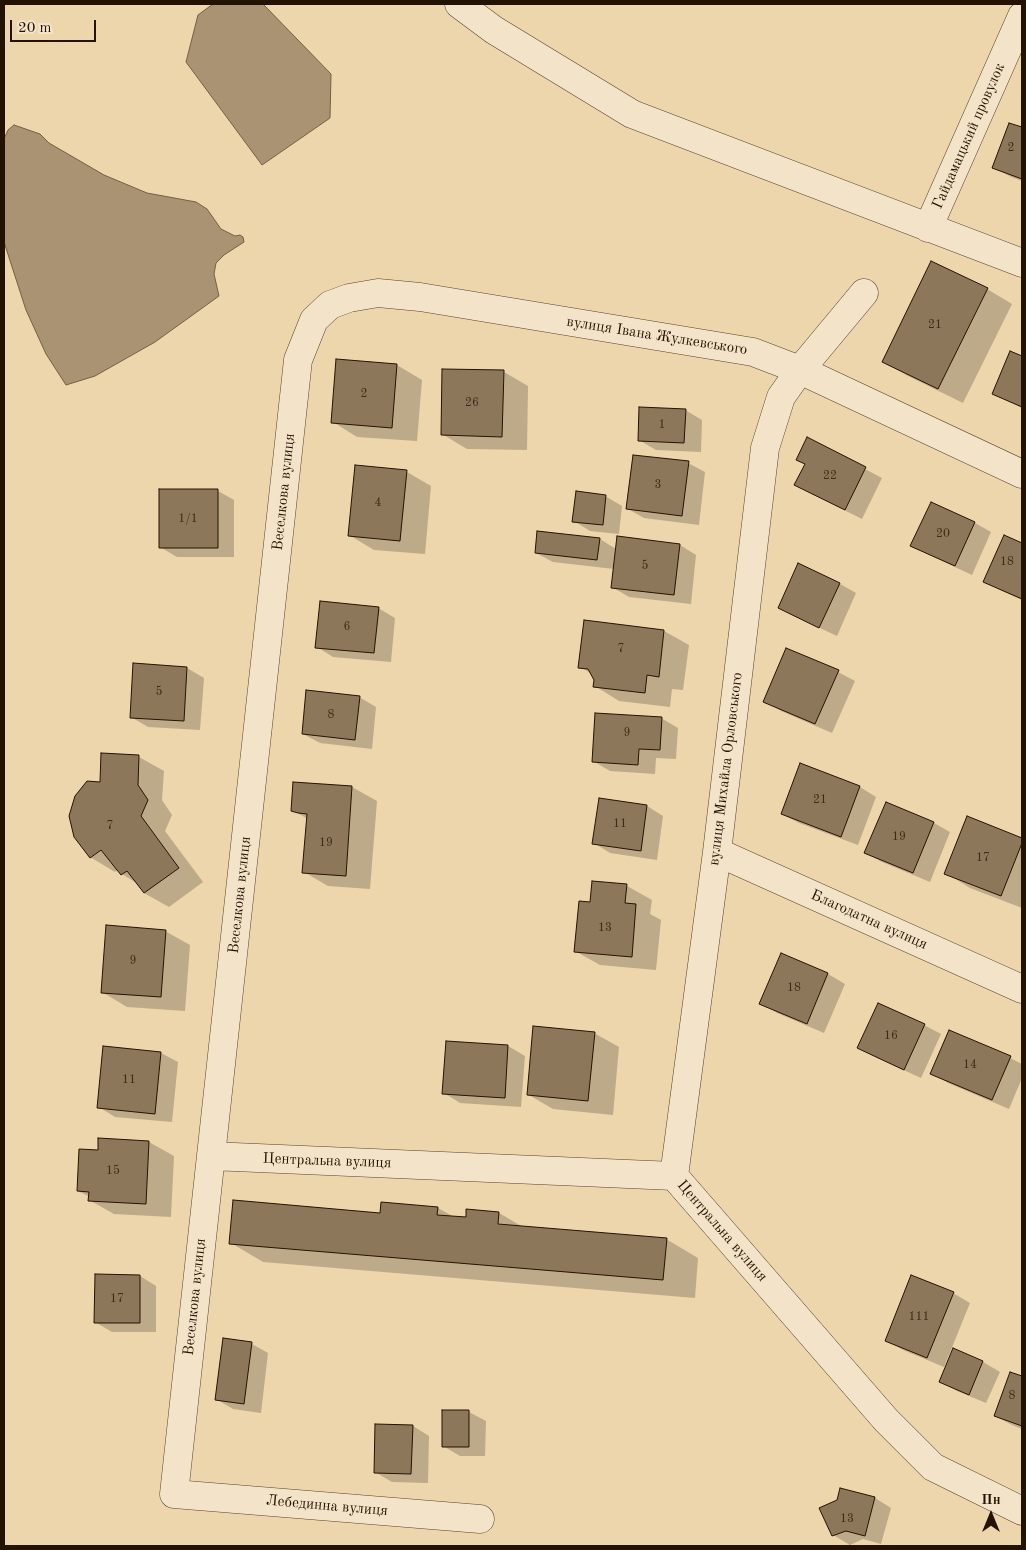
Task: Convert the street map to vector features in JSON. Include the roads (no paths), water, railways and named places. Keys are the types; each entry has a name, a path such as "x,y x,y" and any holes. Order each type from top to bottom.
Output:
{"street":[{"path":"460,4 494,30 632,114 1022,263"},
{"name":"Гайдамацький провулок","path":"928,228 1022,16"},
{"name":"вулиця Івана Жулкевського","path":"330,305 349,298 378,293 420,297 753,352 800,370 1022,474"},
{"name":"вулиця Михайла Орловського","path":"674,1176 717,852 765,448 781,398 800,370 864,293"},
{"name":"Веселкова вулиця","path":"174,1494 298,360 314,320 330,305"},
{"name":"Благодатна вулиця","path":"717,852 1022,989"},
{"name":"Центральна вулиця","path":"211,1156 674,1176 886,1420 932,1467 1022,1511"},
{"name":"Лебединна вулиця","path":"174,1494 480,1519"}]}
